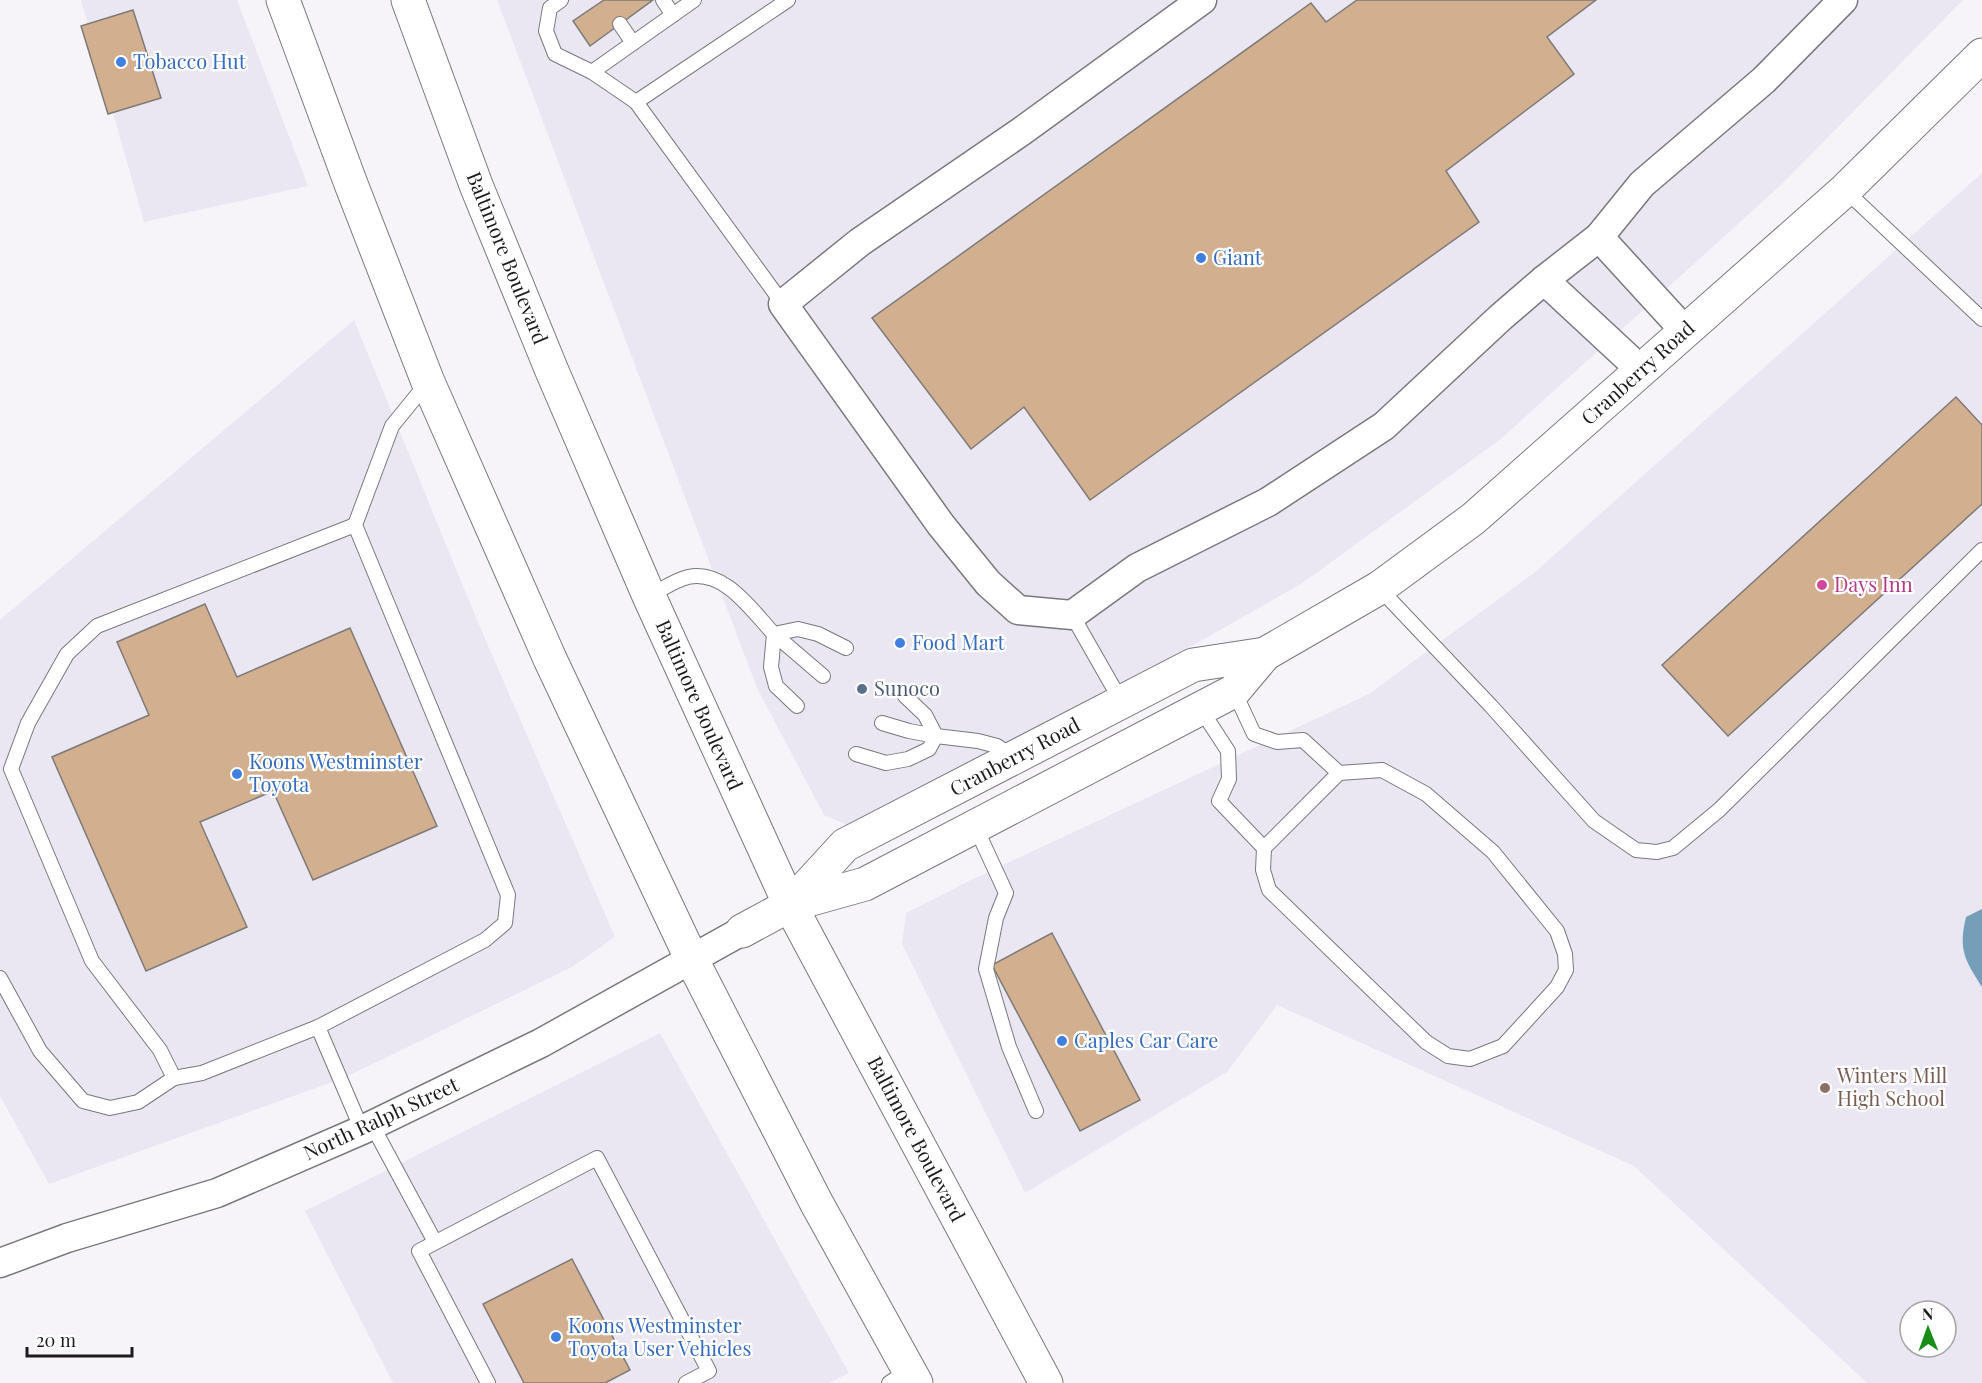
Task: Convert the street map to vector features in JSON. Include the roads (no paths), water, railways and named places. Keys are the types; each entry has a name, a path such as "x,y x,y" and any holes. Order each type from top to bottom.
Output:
{"main road":[{"path":"283,0 428,382 550,659 692,960 904,1379"},
{"name":"Baltimore Boulevard","path":"408,0 476,185 552,371 649,596 790,906 1046,1383"},
{"name":"Cranberry Road","path":"742,932 790,906 865,884 1234,691 1265,654 1379,588 1473,519 1845,190 1982,55"},
{"name":"Cranberry Road","path":"790,906 845,845 1193,665 1265,654"}],"street":[{"path":"1202,0 1022,130 860,242 783,304 941,525 988,583 1018,610 1072,615 1137,568 1268,502 1384,426 1501,317 1599,237 1642,184 1764,80 1843,0"},
{"path":"1599,237 1685,331"},
{"path":"1544,280 1642,371"},
{"name":"North Ralph Street","path":"0,1263 67,1238 217,1193 367,1128 541,1043 742,932"}],"lane":[{"path":"561,0 550,8 546,31 555,54 592,72 636,102 783,304"},
{"path":"663,0 673,15"},
{"path":"592,72 694,0"},
{"path":"636,102 788,0"},
{"path":"620,24 633,43"},
{"path":"1845,190 1982,319"},
{"path":"0,978 40,1051 83,1101 110,1108 138,1102 174,1078 202,1072 318,1027 485,940 505,923 508,895 355,525 392,426 428,382"},
{"path":"174,1078 160,1050 92,961 5,772 28,723 67,654 97,626 355,525"},
{"path":"1379,588 1491,705 1594,821 1636,850 1657,852 1673,848 1719,810 1982,550"},
{"path":"649,596 686,577 703,576 722,583 736,593 774,634 822,676"},
{"path":"1072,615 1121,701"},
{"path":"774,634 798,629 818,634 846,648"},
{"path":"774,634 771,667 776,686 797,706"},
{"path":"1234,691 1254,734 1277,742 1304,740 1339,773"},
{"path":"905,696 925,715 936,736"},
{"path":"1200,708 1228,751 1229,778 1219,801 1264,848"},
{"path":"882,723 909,731 997,746 1014,758"},
{"path":"856,754 886,763 908,759 929,749 936,736"},
{"path":"1382,770 1426,794 1493,852 1557,931 1565,954 1566,970 1557,987 1503,1046 1470,1059 1448,1056 1426,1042 1269,890 1263,870 1264,848 1339,773 1382,770"},
{"path":"975,826 1006,893 996,918 986,969 1009,1047 1036,1111"},
{"path":"318,1027 367,1128 435,1242"},
{"path":"488,1383 419,1251 597,1158 709,1371 687,1383"}],"water":[{"path":"1982,909 1982,987 1967,962 1963,938 1966,917"}],"place":[{"name":"Tobacco Hut","path":"121,62"},
{"name":"Giant","path":"1201,258"},
{"name":"Days Inn","path":"1822,585"},
{"name":"Food Mart","path":"900,643"},
{"name":"Sunoco","path":"862,689"},
{"name":"Koons Westminster Toyota","path":"237,774"},
{"name":"Caples Car Care","path":"1062,1041"},
{"name":"Winters Mill High School","path":"1825,1088"},
{"name":"Koons Westminster Toyota User Vehicles","path":"556,1337"}]}
